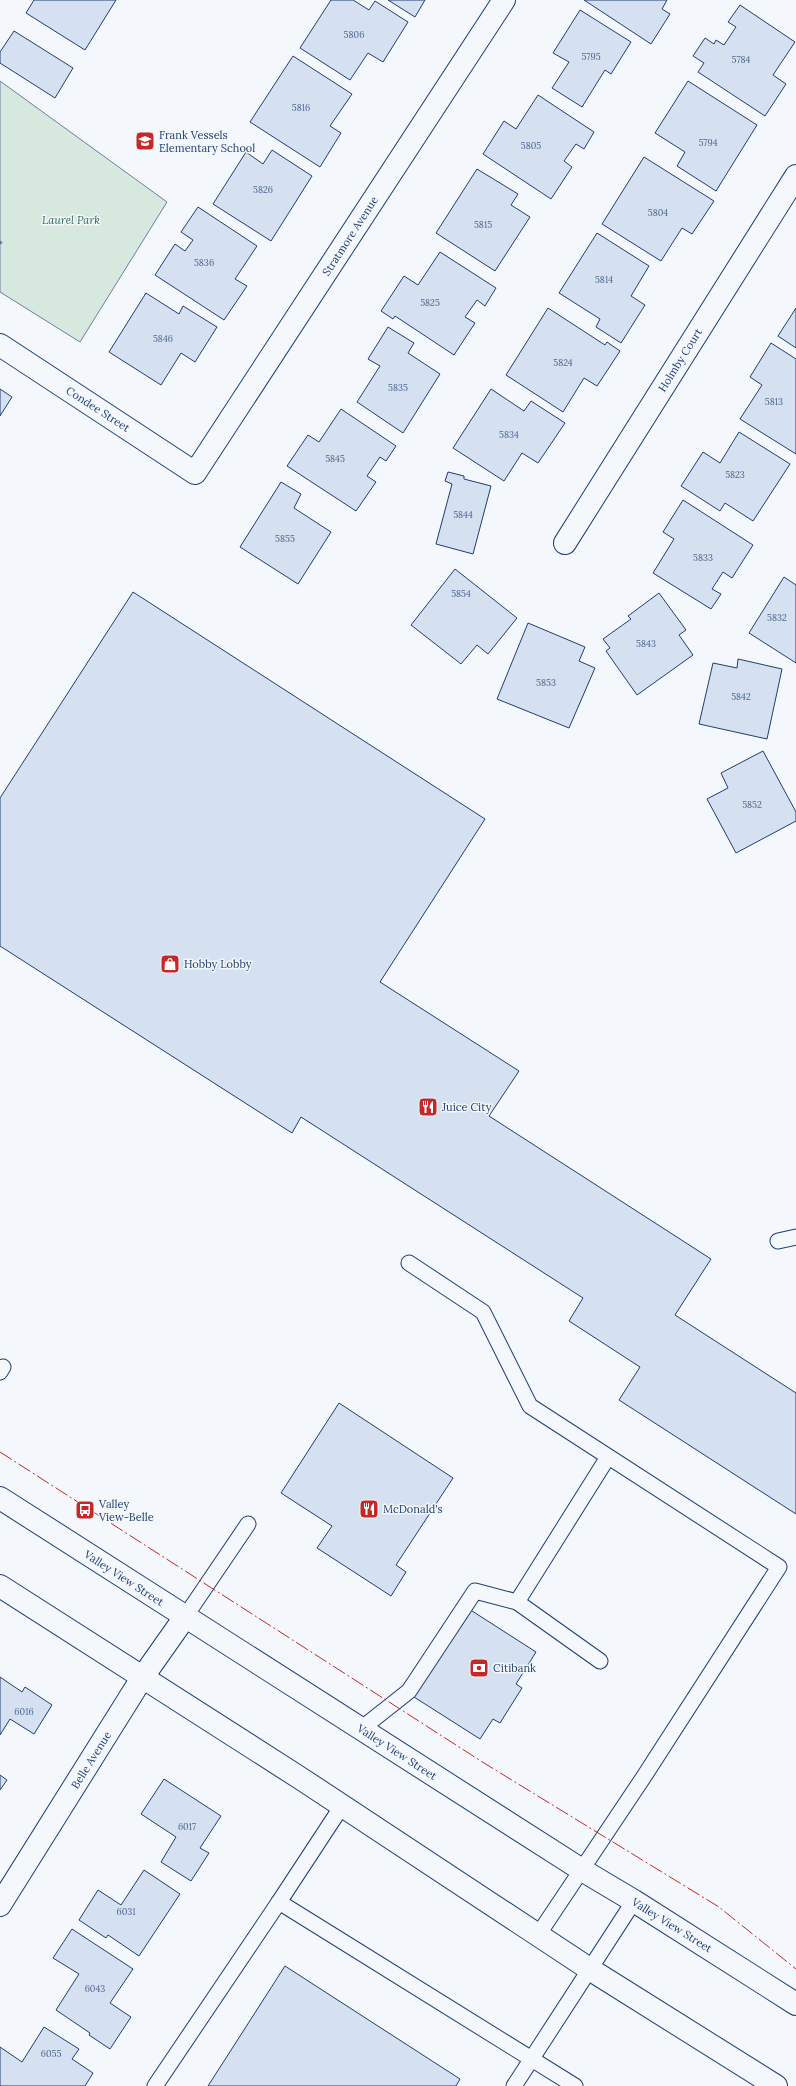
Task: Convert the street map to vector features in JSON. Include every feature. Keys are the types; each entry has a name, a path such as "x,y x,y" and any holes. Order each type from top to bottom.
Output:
{"main road":[{"name":"Stratmore Avenue","path":"195,473 504,0"},
{"name":"Holmby Court","path":"565,543 796,176"},
{"name":"Condee Street","path":"0,345 195,473"},
{"name":"Valley View Street","path":"0,1498 185,1618 796,2004"},
{"path":"0,1586 342,1806 591,1970 776,2086"},
{"name":"Belle Avenue","path":"0,1905 142,1678 185,1618"}],"lane":[{"path":"778,1241 796,1236"},
{"path":"409,1263 483,1312 530,1406 779,1567 538,1935"},
{"path":"517,1602 608,1457"},
{"path":"185,1618 248,1524"},
{"path":"361,1729 409,1691 475,1591 517,1602 600,1662"},
{"path":"155,2086 342,1806"},
{"path":"514,2086 591,1970 634,1901"},
{"path":"278,1902 575,2086"}],"path":[{"path":"0,244 2,240"}],"green space":[{"name":"Laurel Park","path":"0,81 167,202 80,342 0,292"}],"building":[{"path":"34,0 116,0 85,50 26,13"},
{"path":"331,0 353,0 369,10 375,1 408,22 383,62 368,53 350,80 300,48"},
{"path":"388,0 425,0 415,17"},
{"path":"584,0 667,0 662,9 670,14 651,44"},
{"path":"740,5 795,42 773,75 786,84 765,116 698,72 704,63 693,56 705,38 714,44 716,40 724,45 736,27 728,22"},
{"path":"580,10 631,42 611,74 605,70 582,107 552,88 569,62 553,53"},
{"path":"14,31 73,68 55,98 0,63 0,52"},
{"path":"293,56 352,94 330,126 341,133 320,167 250,122"},
{"path":"688,81 757,125 716,191 677,166 685,152 655,133"},
{"path":"538,95 594,132 584,149 576,144 564,161 572,167 551,199 483,154 504,121 516,129"},
{"path":"272,150 312,176 271,241 213,204 246,152 263,164"},
{"path":"644,157 714,201 692,234 682,228 661,261 602,224"},
{"path":"477,169 518,194 511,205 530,217 495,271 436,233"},
{"path":"198,207 257,246 235,279 247,286 224,320 155,275 175,244 185,251 193,240 181,232"},
{"path":"597,233 649,266 631,296 645,305 621,343 596,327 600,319 559,293"},
{"path":"440,252 496,288 485,306 477,300 465,317 475,323 454,355 395,316 393,319 381,311 404,276 418,285"},
{"path":"146,293 179,314 183,306 217,327 195,362 181,353 161,385 109,352"},
{"path":"548,308 605,345 607,342 620,351 597,386 584,378 563,412 506,375"},
{"path":"796,308 796,348 778,336"},
{"path":"388,327 414,343 408,353 440,374 403,433 357,402 380,366 368,359"},
{"path":"771,343 796,359 796,454 740,419 762,385 750,377"},
{"path":"0,389 12,397 0,416"},
{"path":"491,389 524,411 531,401 565,423 538,463 522,453 504,481 453,448"},
{"path":"341,409 396,446 386,461 380,457 367,476 376,482 356,511 287,466 308,435 319,442"},
{"path":"739,432 790,464 753,521 725,503 720,511 681,486 703,452 720,463"},
{"path":"448,472 464,476 464,479 491,486 473,554 436,544 452,484 445,481"},
{"path":"281,482 301,494 294,508 331,532 298,584 240,547"},
{"path":"683,500 753,545 732,578 723,572 712,589 721,594 711,609 653,573 674,539 663,532"},
{"path":"455,569 517,618 488,654 477,645 461,664 411,625"},
{"path":"784,577 796,585 796,663 749,633"},
{"path":"133,592 485,819 380,982 519,1071 489,1116 711,1259 675,1315 796,1393 796,1514 619,1400 640,1367 569,1321 583,1298 301,1117 292,1133 0,946 0,798"},
{"path":"659,593 686,630 679,635 693,655 637,695 606,651 610,648 603,639 631,619 628,616"},
{"path":"528,623 585,647 579,661 595,668 569,728 497,699"},
{"path":"738,659 782,669 767,739 699,724 713,663 737,668"},
{"path":"763,751 796,812 796,821 736,853 707,799 728,788 721,773"},
{"name":"McDonald's","path":"339,1403 453,1478 396,1565 406,1572 391,1596 317,1548 332,1526 281,1493"},
{"name":"Citibank","path":"469,1609 536,1652 516,1684 522,1688 500,1723 493,1719 480,1739 414,1697"},
{"path":"0,1677 22,1692 25,1687 52,1705 34,1734 10,1719 0,1735"},
{"path":"0,1775 7,1780 0,1790"},
{"path":"164,1779 221,1816 200,1848 209,1853 191,1881 161,1862 176,1837 141,1814"},
{"path":"144,1870 180,1894 139,1956 108,1935 106,1938 79,1920 98,1890 121,1905"},
{"path":"72,1929 133,1969 110,2003 131,2017 110,2049 89,2035 90,2033 56,2010 79,1974 53,1958"},
{"path":"285,1966 460,2079 456,2086 208,2086"},
{"path":"44,2027 79,2049 72,2059 93,2073 85,2086 0,2086 0,2047 22,2062"}],"power":[{"path":"0,1452 484,1763 719,1907 796,1969"}],"place":[{"name":"Frank Vessels Elementary School","path":"145,141"},
{"name":"Hobby Lobby","path":"170,964"},
{"name":"Juice City","path":"428,1107"},
{"name":"McDonald's","path":"369,1509"},
{"name":"Valley View-Belle","path":"85,1510"},
{"name":"Citibank","path":"479,1668"}]}
